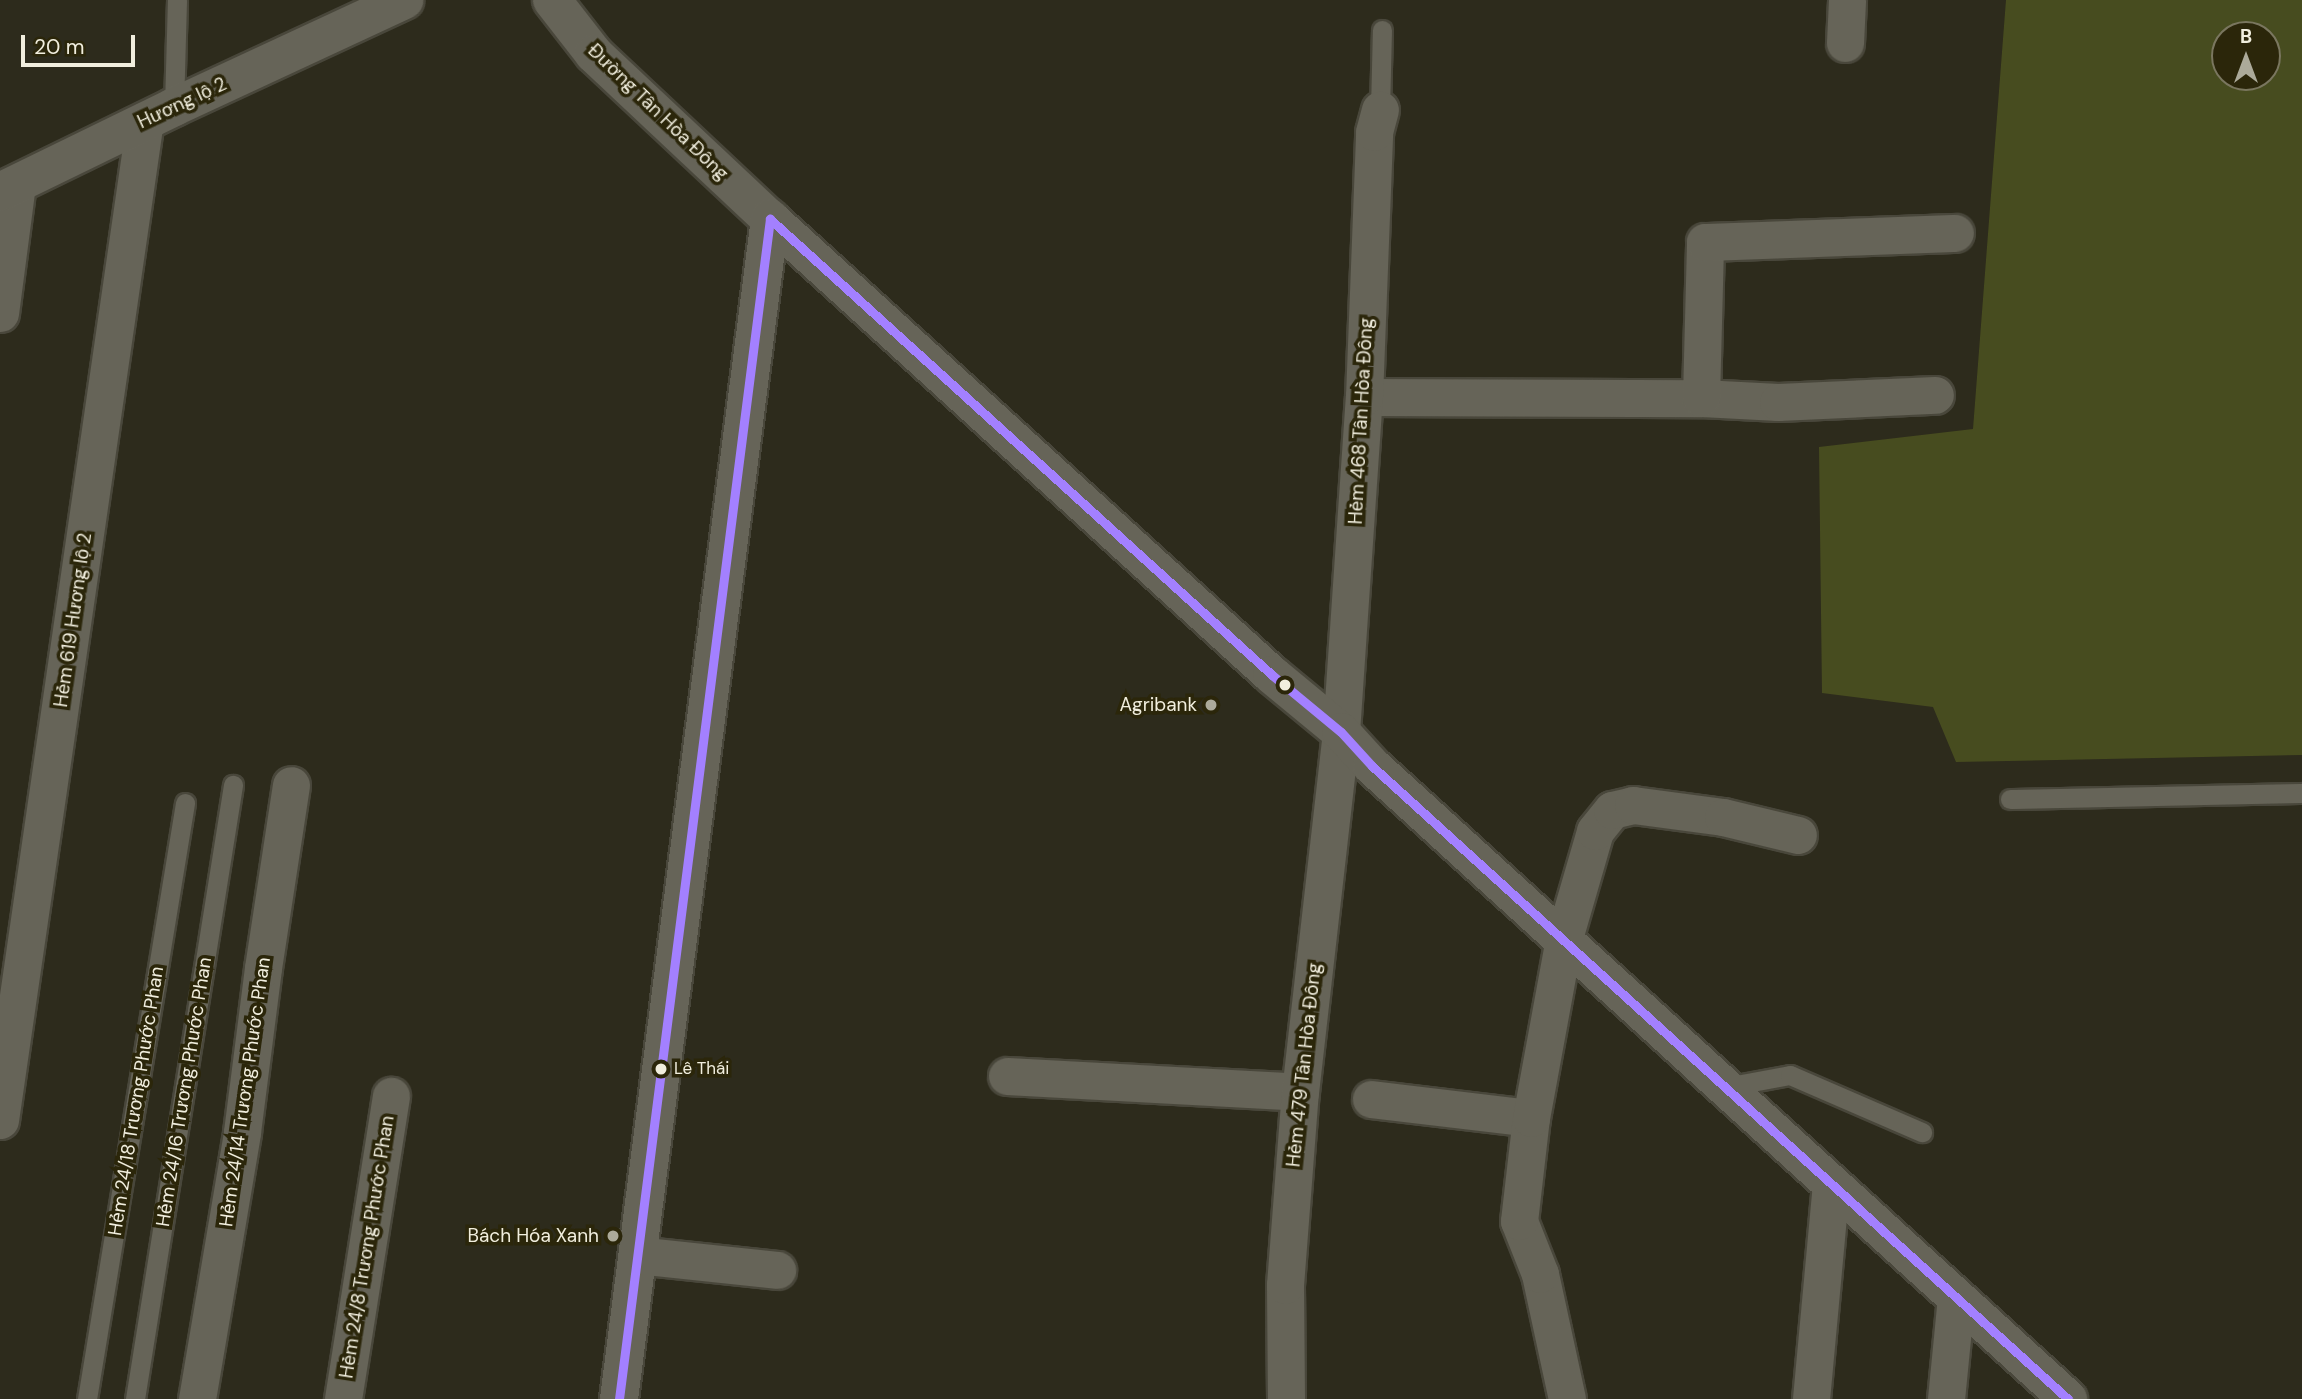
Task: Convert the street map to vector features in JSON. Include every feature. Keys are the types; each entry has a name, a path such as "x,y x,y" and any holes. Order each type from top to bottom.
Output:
{"street":[{"name":"Hương lộ 2","path":"8,188 160,113 404,0"},
{"name":"Đường Tân Hòa Đông","path":"552,0 594,54 770,219 1272,675 1341,732 1372,766 2068,1399"},
{"path":"1845,43 1847,0"},
{"name":"Hẻm 468 Tân Hòa Đông","path":"1341,732 1364,397 1374,132 1380,110"},
{"name":"Hẻm 619 Hương lộ 2","path":"0,1120 160,113"},
{"path":"0,313 8,188"},
{"path":"619,1399 770,219"},
{"path":"1701,398 1705,242 1955,233"},
{"path":"1364,397 1701,398 1778,402 1935,395"},
{"name":"Hẻm 479 Tân Hòa Đông","path":"1286,1399 1285,1285 1300,1092 1341,732"},
{"name":"Hẻm 24/14 Trương Phước Phan","path":"197,1399 242,1132 263,968 291,785"},
{"path":"1567,1399 1540,1274 1519,1221 1531,1118 1564,938 1595,831 1612,810 1633,805 1723,817 1798,835"},
{"path":"1007,1076 1300,1092"},
{"name":"Hẻm 24/8 Trương Phước Phan","path":"343,1399 390,1096"},
{"path":"1371,1099 1531,1118"},
{"path":"1811,1399 1831,1184"},
{"path":"638,1255 777,1270"},
{"path":"1947,1399 1956,1297"}],"lane":[{"path":"160,113 177,0"},
{"path":"1380,110 1382,30"},
{"name":"Hẻm 24/16 Trương Phước Phan","path":"135,1399 233,785"},
{"path":"2010,799 2302,793"},
{"name":"Hẻm 24/18 Trương Phước Phan","path":"87,1399 185,803"},
{"path":"1725,1087 1790,1075 1922,1132"}],"green space":[{"path":"2006,0 2302,0 2302,755 1956,762 1933,707 1822,693 1819,447 1973,429"}],"transit line":[{"path":"770,219 1272,675 1341,732 1372,766 2068,1399"},
{"path":"619,1399 770,219"}],"place":[{"name":"Agribank","path":"1211,705"},
{"name":"Lê Thái","path":"661,1069"},
{"name":"Bách Hóa Xanh","path":"613,1236"}]}
